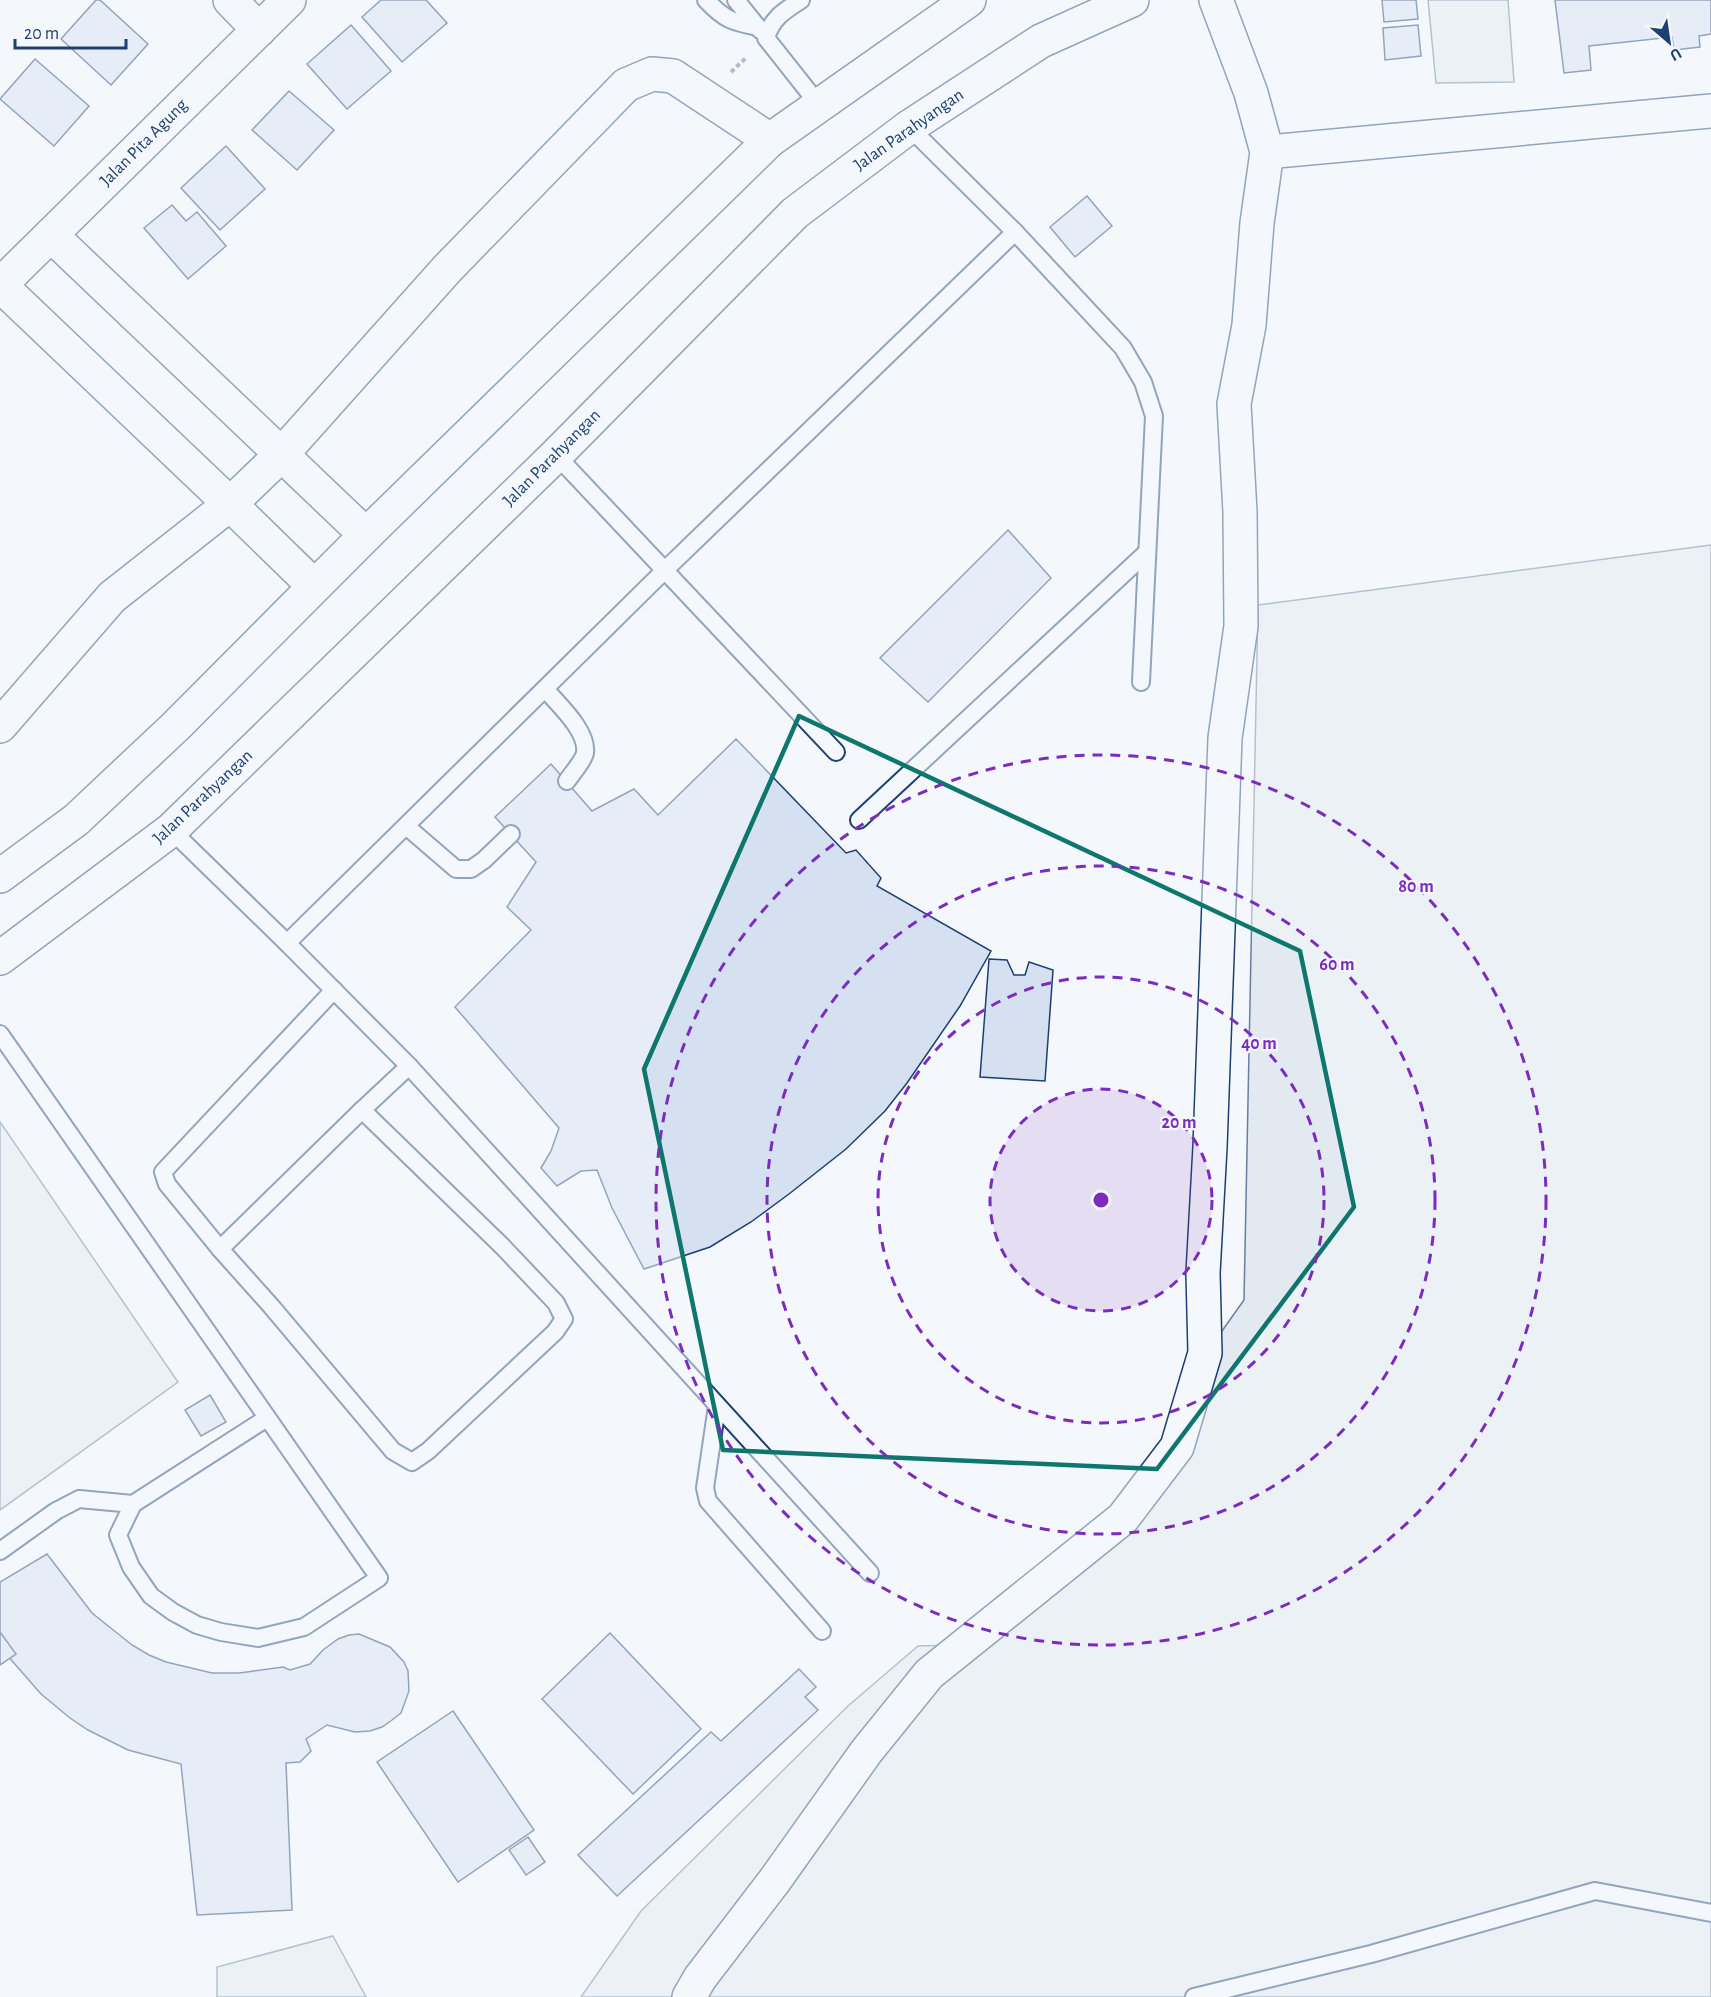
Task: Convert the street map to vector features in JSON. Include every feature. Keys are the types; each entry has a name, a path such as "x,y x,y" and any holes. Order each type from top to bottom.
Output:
{"street":[{"path":"230,0 259,30"},
{"name":"Jalan Pita Agung","path":"0,285 289,0"},
{"path":"0,876 76,820 176,726 314,586 770,140 969,0"},
{"name":"Jalan Parahyangan","path":"0,958 171,830 556,455 795,213 909,127 1041,41 1132,0"},
{"path":"689,1997 700,1977 775,1880 866,1752 928,1674 1123,1518 1177,1447 1205,1353 1203,1273 1210,1147 1225,738 1240,626 1240,512 1234,404 1249,325 1257,223 1267,152 1251,93 1216,0"},
{"path":"0,726 112,597 230,504 282,455 447,269 626,85 652,74 673,76 770,140"},
{"path":"1267,152 1711,111"},
{"path":"51,235 366,535"},
{"path":"0,285 314,586"}],"lane":[{"path":"706,0 722,17 762,33"},
{"path":"736,0 819,105"},
{"path":"762,33 769,28 780,13 801,0"},
{"path":"909,127 1015,232 1123,348 1143,382 1154,416 1141,682"},
{"path":"287,943 666,569 1015,232"},
{"path":"556,455 666,569 836,752"},
{"path":"860,820 1147,552"},
{"path":"545,689 584,739 585,754 567,781"},
{"path":"406,826 456,869 471,869 511,834"},
{"path":"171,830 409,1066 870,1573"},
{"path":"334,990 163,1172 167,1184 220,1249 393,1450 412,1462 428,1451 555,1332 564,1319 556,1302 503,1247 362,1110"},
{"path":"0,1034 379,1578 304,1627 258,1638 220,1632 197,1625 173,1612 151,1596 131,1567 118,1535 133,1504 267,1418"},
{"path":"220,1249 409,1066"},
{"path":"717,1406 705,1488 708,1501 822,1631"},
{"path":"0,1551 56,1511 79,1499 133,1504"},
{"path":"1194,1997 1371,1954 1595,1892 1711,1913"}],"path":[{"path":"704,98 762,33"}],"highlighted area":[{"path":"799,716 1300,951 1354,1207 1157,1469 723,1450 644,1069"}],"shaded area":[{"path":"1428,0 1508,0 1514,82 1436,83"},
{"path":"1711,545 1711,1997 581,1997 641,1911 848,1706 918,1646 992,1644 1145,1497 1190,1376 1244,1300 1258,605"},
{"path":"0,1122 178,1382 0,1510"},
{"path":"333,1936 366,1997 217,1997 217,1967"}],"building":[{"path":"96,0 100,0 148,44 111,85 61,39"},
{"path":"381,0 426,0 447,23 402,62 362,17"},
{"path":"1382,0 1416,0 1418,19 1384,22"},
{"path":"1555,0 1711,0 1711,34 1699,36 1700,47 1674,50 1672,37 1589,46 1591,70 1564,73"},
{"path":"351,25 391,71 347,109 307,64"},
{"path":"1418,25 1421,56 1385,60 1383,28"},
{"path":"35,59 89,106 54,146 0,99"},
{"path":"289,91 334,130 297,170 252,130"},
{"path":"226,146 265,189 220,230 181,188"},
{"path":"1087,196 1112,226 1075,257 1050,227"},
{"path":"172,205 186,221 197,212 226,246 188,279 144,228"},
{"path":"1008,530 1051,578 928,702 880,658"},
{"path":"736,739 846,853 856,850 881,878 877,886 991,951 960,1006 907,1083 885,1111 846,1149 751,1222 710,1247 644,1269 612,1208 597,1170 581,1171 557,1186 541,1168 551,1151 559,1128 455,1007 531,930 507,907 536,862 495,817 551,764 592,811 634,789 658,815"},
{"path":"989,959 1007,960 1014,975 1025,975 1029,962 1053,970 1045,1081 980,1077"},
{"path":"210,1395 226,1422 201,1436 185,1410"},
{"path":"47,1554 92,1613 132,1645 166,1662 212,1673 239,1673 283,1667 290,1670 310,1664 338,1639 359,1634 390,1647 404,1662 408,1671 409,1691 401,1713 382,1727 370,1731 355,1732 327,1725 306,1739 311,1751 300,1762 286,1763 292,1910 197,1915 181,1764 128,1750 88,1730 41,1694 0,1647 0,1582"},
{"path":"0,1632 16,1654 0,1665"},
{"path":"610,1633 701,1729 633,1794 542,1699"},
{"path":"799,1669 816,1687 805,1697 818,1710 617,1896 578,1855 711,1732 721,1741"},
{"path":"453,1711 534,1830 458,1882 377,1762"},
{"path":"528,1837 545,1862 526,1875 509,1850"}]}
